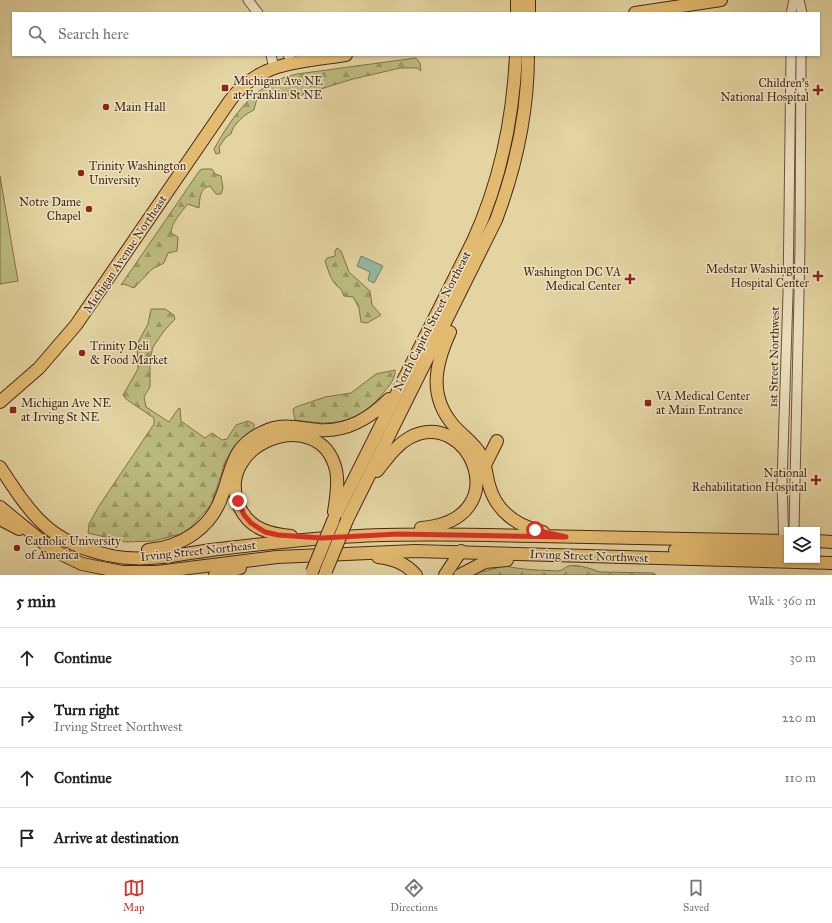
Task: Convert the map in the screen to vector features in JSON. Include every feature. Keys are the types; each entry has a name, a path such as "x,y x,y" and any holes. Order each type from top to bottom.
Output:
{"main road":[{"path":"517,0 517,12"},
{"path":"529,0 529,12"},
{"path":"643,12 721,0"},
{"name":"Michigan Avenue Northeast","path":"0,402 39,368 76,324 235,94 253,78 291,59 332,56"},
{"name":"North Capitol Street Northeast","path":"311,573 333,521 470,247 491,196 505,148 510,123 516,56"},
{"path":"328,573 340,552 347,520 474,267 500,209 515,162 525,107 528,56"},
{"path":"474,267 462,307 438,360 436,377 438,394 443,410 453,424 471,441 480,454 492,496 501,509 510,517 526,527 566,537"},
{"path":"18,495 59,528 95,544 133,550 167,547 189,537 209,520 222,498 233,461 241,449 253,437 280,426 296,426 326,430 350,426 372,414 396,393"},
{"path":"359,496 398,446 409,438 421,434 438,434 454,440 468,453 476,472 477,485 474,498 467,508 455,520 437,526 376,530 360,536"},
{"path":"322,538 274,534 261,530 251,523 241,510 236,491 238,472 245,459 264,442 280,436 302,436 320,444 332,460 337,474 338,484 333,521"},
{"path":"471,441 497,441 484,465"},
{"name":"Irving Street Northeast","path":"0,467 18,495 40,522 59,537 88,550 117,557 150,558 337,537"},
{"name":"Irving Street Northeast","path":"0,506 38,539 59,553 82,564 107,570 139,573 277,557 340,552"},
{"path":"0,519 38,539"},
{"name":"Irving Street Northwest","path":"337,537 428,534 566,537 784,549"},
{"path":"820,541 832,542"},
{"path":"445,575 466,552 490,546 784,549"},
{"name":"Irving Street Northwest","path":"340,552 466,552 598,556 784,549"},
{"path":"340,552 392,559 406,566 416,575"},
{"path":"460,575 475,566 495,560 574,562 598,556"},
{"path":"215,575 277,557"},
{"name":"Irving Street Northwest","path":"820,559 832,563"},
{"path":"82,564 110,575"}],"street":[{"path":"248,0 257,12"},
{"path":"791,12 794,0"},
{"path":"798,0 802,12"},
{"path":"271,56 274,68"},
{"name":"1st Street Northwest","path":"784,527 782,483 788,294 790,56"},
{"name":"1st Street Northwest","path":"794,527 800,247 801,56"}],"green space":[{"path":"416,58 420,63 421,71 417,68 400,68 353,79 298,96 269,93 262,94 257,98 254,110 237,123 231,134 226,137 219,147 220,153 216,154 214,149 221,136 238,112 258,92 269,84 282,78 297,74"},
{"path":"212,169 215,174 221,176 223,188 221,194 216,194 210,186 206,187 201,194 199,208 188,204 177,217 171,229 171,233 178,237 177,251 168,253 164,263 152,269 134,288 124,284 121,285 200,170"},
{"path":"0,176 18,281 0,284"},
{"path":"337,248 341,251 349,272 370,291 372,305 381,315 367,323 361,322 359,308 353,297 344,296 341,289 335,284 329,273 325,261 327,258 335,256 335,251"},
{"path":"151,309 165,309 174,315 175,319 164,331 153,347 150,359 150,387 144,397 146,407 169,422 180,408 181,421 205,438 212,433 222,440 227,439 236,425 248,421 254,424 254,428 240,440 226,460 211,505 190,528 181,534 153,541 126,542 88,533 89,524 99,506 154,424 154,418 126,399 123,395 138,369 137,344 148,324"},
{"path":"395,370 390,385 374,403 355,417 344,421 322,423 295,420 293,409 296,407 325,397 351,393 376,374"},
{"path":"505,566 558,571 569,566 577,566 600,572 653,573 656,575 470,575 471,573"}],"shaded area":[{"path":"361,256 383,266 374,283 368,280 370,272 357,266"}],"place":[{"name":"Michigan Ave NE at Franklin St NE","path":"225,88"},
{"name":"Children's National Hospital","path":"818,90"},
{"name":"Main Hall","path":"106,107"},
{"name":"Trinity Washington University","path":"81,173"},
{"name":"Notre Dame Chapel","path":"89,209"},
{"name":"Medstar Washington Hospital Center","path":"818,276"},
{"name":"Washington DC VA Medical Center","path":"630,279"},
{"name":"Trinity Deli & Food Market","path":"82,353"},
{"name":"VA Medical Center at Main Entrance","path":"648,403"},
{"name":"Michigan Ave NE at Irving St NE","path":"13,410"},
{"name":"National Rehabilitation Hospital","path":"816,480"},
{"name":"Catholic University of America","path":"17,548"}],"route":[{"path":"238,501 244,515 251,523 265,532 278,535 322,538 398,534 566,537 535,530"}]}
